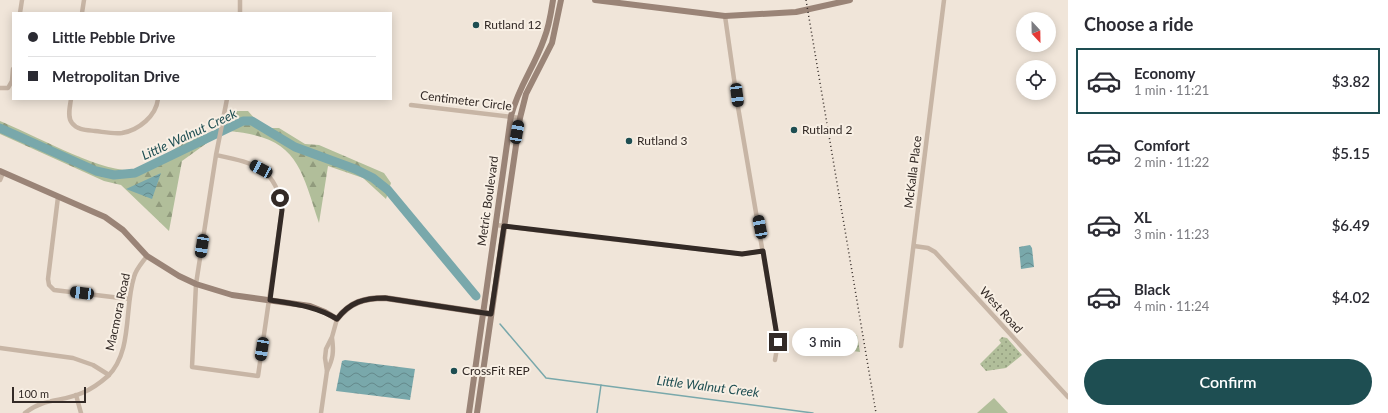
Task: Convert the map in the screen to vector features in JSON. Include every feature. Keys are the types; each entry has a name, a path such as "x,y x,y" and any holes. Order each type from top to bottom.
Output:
{"main road":[{"name":"Metric Boulevard","path":"469,413 512,116 517,94 544,40 551,17 553,0"},
{"name":"Metric Boulevard","path":"477,413 520,118 525,97 552,43 561,0"},
{"path":"595,0 725,16 796,12 850,0"},
{"path":"517,94 525,97"},
{"path":"505,161 513,162"},
{"path":"2,172 105,217 123,230 147,256 178,276 196,284 232,295 310,306 337,319 358,300 372,298 385,298 491,314"}],"street":[{"path":"20,12 22,0"},
{"path":"82,12 84,0"},
{"path":"240,0 240,12"},
{"name":"McKalla Place","path":"901,346 944,0"},
{"path":"725,16 738,107 778,342 775,360"},
{"path":"0,88 8,88 12,73"},
{"path":"71,100 69,114 72,123 79,128 112,133 122,133 132,130 146,121 155,109 158,100"},
{"path":"216,155 249,162 271,177 277,187 282,210 258,376 192,367 196,284 216,155 227,100"},
{"name":"Centimeter Circle","path":"411,105 520,118"},
{"path":"0,180 2,172"},
{"path":"58,197 48,279 49,285 54,290 129,299"},
{"path":"496,224 742,254 763,251"},
{"name":"West Road","path":"914,246 928,248 935,252 1068,397"},
{"name":"Macmora Road","path":"25,413 49,400 76,395 93,388 109,375 117,362 123,347 129,299 134,276 147,256"},
{"path":"321,413 327,371 325,358 326,349 332,337 337,319"},
{"path":"327,371 333,359 334,350 332,337"},
{"path":"0,348 73,358 93,365 109,375"},
{"path":"76,395 81,413"}],"green space":[{"path":"232,111 248,111 255,119 271,128 279,128 305,144 319,145 384,173 391,183 386,199 363,178 328,166 319,223 300,170 292,158 282,147 269,140 251,134 228,131"},
{"path":"0,121 67,152 104,166 120,170 133,170 140,168 166,154 199,133 207,143 182,161 169,231 121,185 104,181 0,134"},
{"path":"851,333 852,336 857,335 860,352 853,351 844,345 842,335"},
{"path":"1002,337 1007,338 1022,355 1006,368 986,371 980,364 1001,343 999,340"},
{"path":"994,398 1008,413 977,413"}],"water":[{"path":"161,173 152,199 126,189"},
{"path":"1030,245 1032,248 1034,267 1021,269 1019,247"},
{"path":"345,360 415,369 410,400 336,391 342,361"}],"waterway":[{"name":"Little Walnut Creek","path":"0,128 96,171 114,175 135,173 243,121 252,121 295,147 355,169 373,178 388,190 476,296"},
{"name":"Little Walnut Creek","path":"500,324 546,378 813,413"},
{"name":"Little Walnut Creek","path":"597,413 601,385"}],"railway":[{"path":"806,0 876,413"}],"place":[{"name":"Rutland 12","path":"476,25"},
{"name":"Rutland 2","path":"794,130"},
{"name":"Rutland 3","path":"629,141"},
{"name":"CrossFit REP","path":"454,371"}],"route":[{"path":"280,198 282,210 270,300 310,306 337,319 342,312 358,300 372,298 385,298 491,314 504,226 742,254 763,251 778,342"}]}
